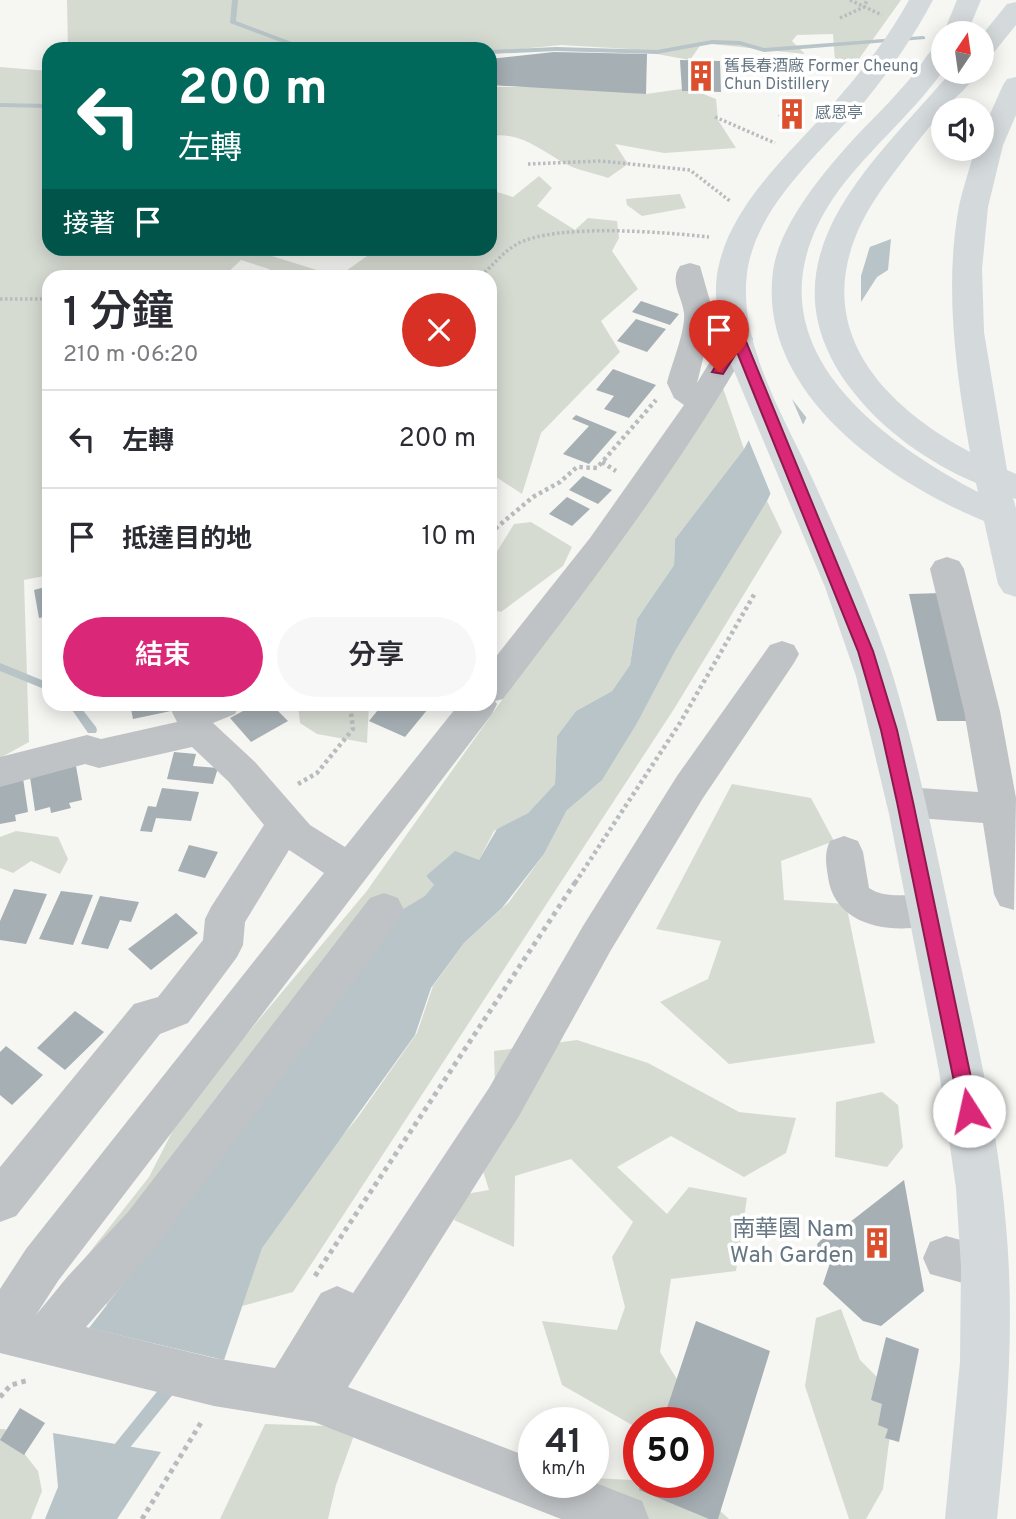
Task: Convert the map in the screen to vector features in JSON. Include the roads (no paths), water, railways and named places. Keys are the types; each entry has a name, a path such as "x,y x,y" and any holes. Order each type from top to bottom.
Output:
{"main road":[{"path":"921,0 885,59 776,187 745,232 734,260 731,281 732,313 742,349 852,610 872,671 905,802 928,910 975,1150 966,1263 981,1422 971,1519"},
{"path":"960,21 969,0"},
{"path":"994,36 1016,9"},
{"path":"931,69 915,91 831,183 809,215 795,244 786,283 788,319 800,353 822,391 856,429 919,477 971,503 1016,521"},
{"path":"955,84 878,179 844,229 827,278 827,309 845,357 881,404 936,447 1016,487"},
{"path":"1016,85 984,162 969,228 966,323 978,416 1016,584"}],"street":[{"path":"690,272 689,282 699,315 682,383 685,391 701,402"},
{"path":"497,681 602,546 701,402 742,349"},
{"path":"947,569 982,711 1014,894"},
{"path":"301,1395 404,1253 504,1102 597,938 690,787 782,654"},
{"path":"474,711 352,871 42,1265 0,1331 52,1356 211,1397 301,1395 624,1519"},
{"path":"0,772 87,750 99,754 200,713 242,772 288,808 297,836 352,871"},
{"path":"905,802 999,809"},
{"path":"0,1201 149,1017 162,1016 173,1010 223,945 225,919 276,838 288,808"},
{"path":"844,852 850,892 857,900 875,910 928,910"},
{"path":"52,1356 84,1292 144,1227 384,911"},
{"path":"301,1395 323,1298"}],"waterway":[{"path":"235,0 232,22 288,42"},
{"path":"497,52 556,49 657,52 712,42 740,43 764,50 923,38"},
{"path":"0,105 42,106"},
{"path":"0,667 42,684"},
{"path":"78,711 92,730"},
{"path":"115,1455 173,1383"}],"place":[{"name":"舊長春酒廠 Former Cheung Chun Distillery","path":"701,76"},
{"name":"感恩亭","path":"792,114"},
{"name":"南華園 Nam Wah Garden","path":"877,1243"}]}
